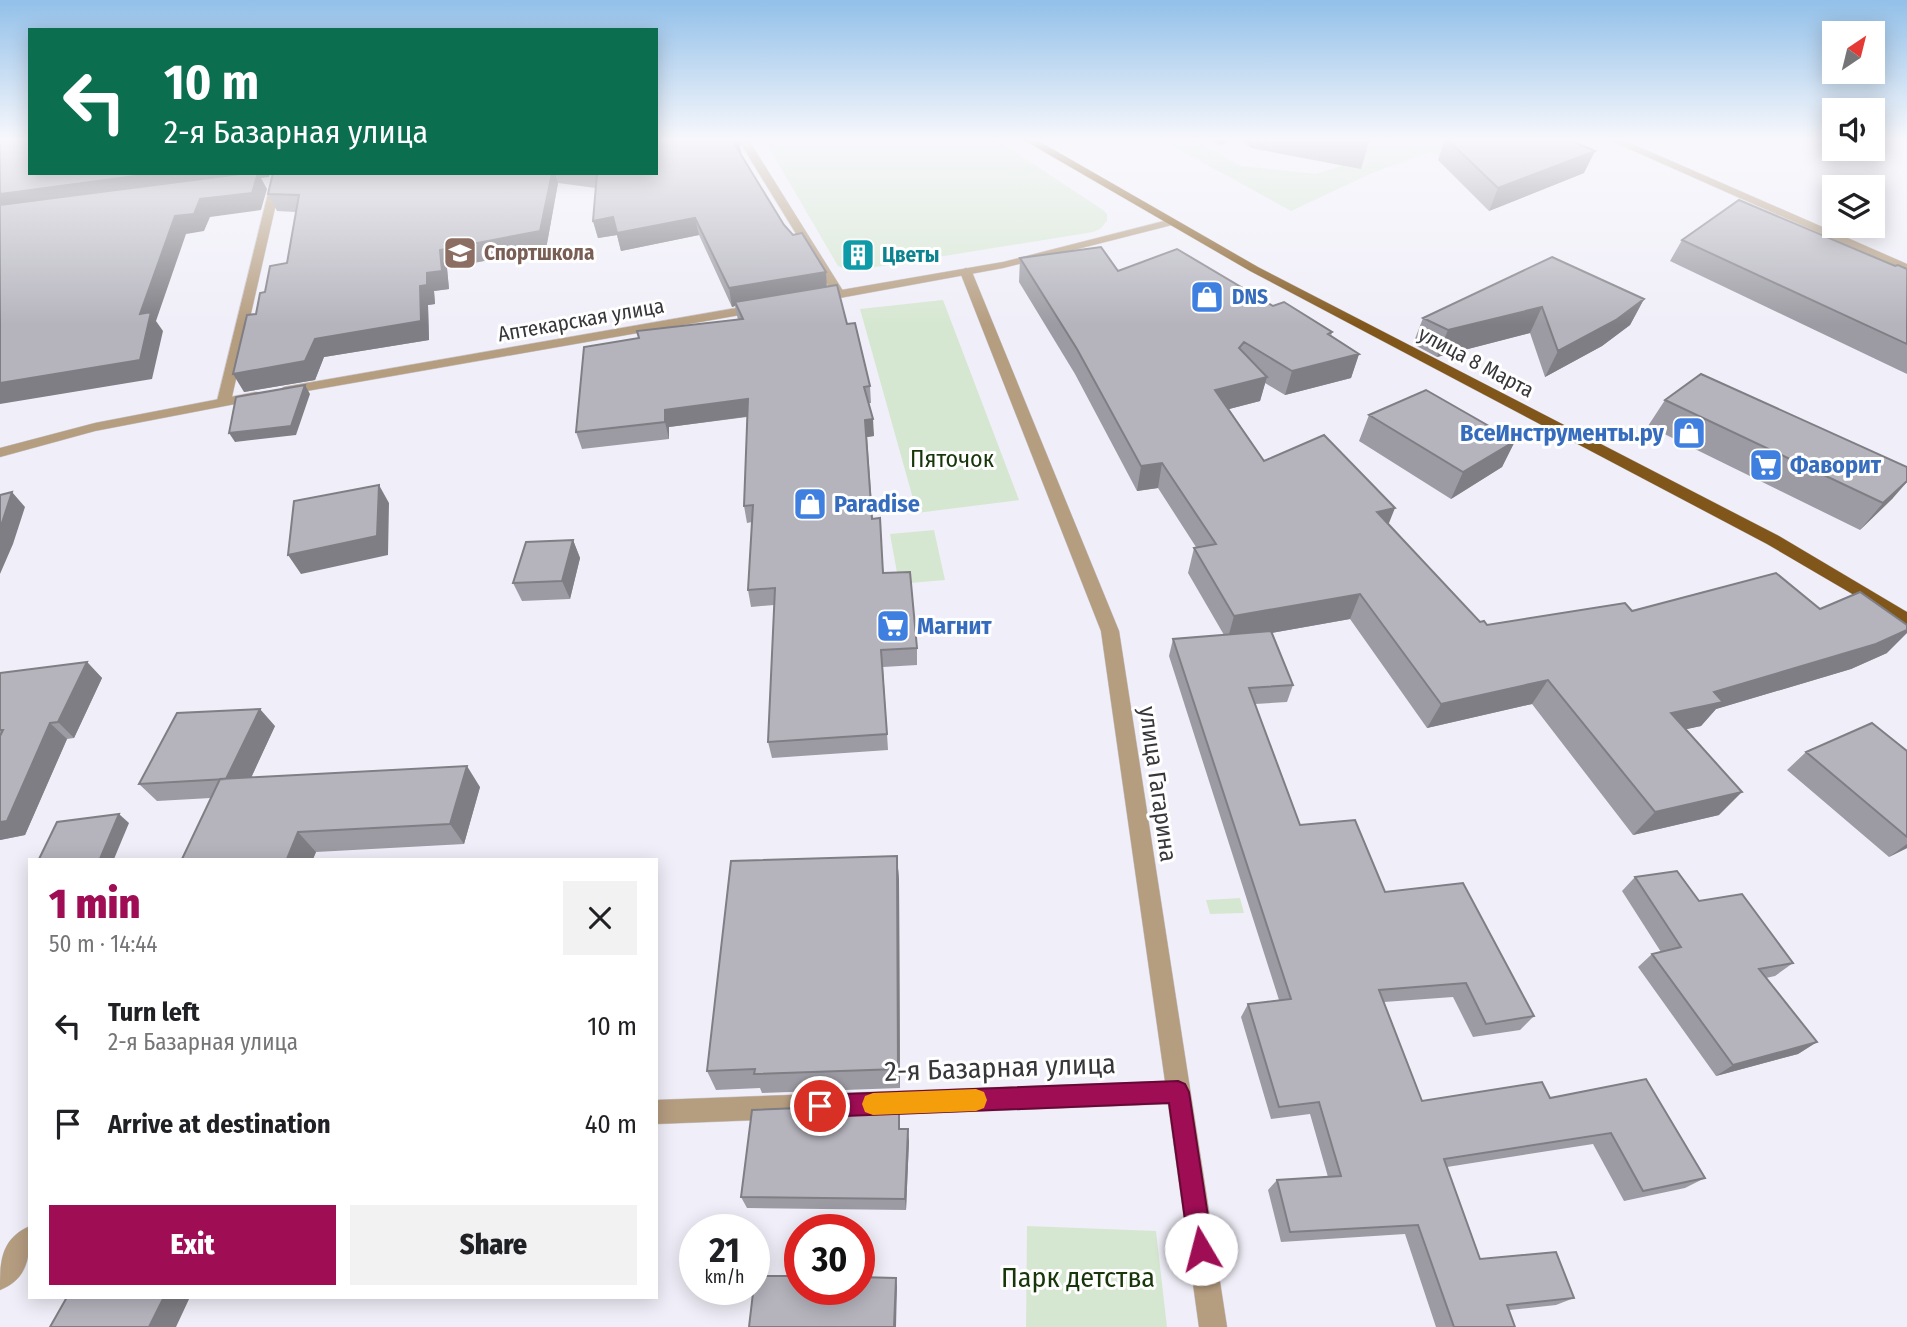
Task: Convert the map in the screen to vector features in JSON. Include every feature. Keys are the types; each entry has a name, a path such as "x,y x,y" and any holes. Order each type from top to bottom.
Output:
{"main road":[{"name":"улица 8 Марта","path":"1131,201 1168,223 1773,540 1907,620"}],"street":[{"path":"225,401 271,201"},
{"path":"781,201 839,294"},
{"path":"1754,201 1907,268"},
{"path":"799,301 966,272 1168,223"},
{"name":"улица Гагарина","path":"966,272 1111,631 1213,1327"},
{"name":"Аптекарская улица","path":"0,453 137,418 225,401 773,306"},
{"name":"2-я Базарная улица","path":"658,1112 1178,1092"},
{"path":"0,1277 28,1242"}],"green space":[{"path":"800,201 1089,201 1107,214 1107,221 1093,232 851,271 838,266"},
{"path":"1273,201 1312,201 1291,211"},
{"name":"Пяточок","path":"943,300 1019,500 917,513 860,309"},
{"path":"934,530 945,580 899,584 890,534"},
{"path":"1240,898 1244,913 1210,914 1206,900"},
{"name":"Парк детства","path":"1027,1226 1156,1231 1167,1327 1026,1327"}],"building":[{"path":"32,201 199,201 194,214 175,216 140,314 151,312 140,360 0,383 0,205"},
{"path":"298,201 546,201 540,231 440,250 442,271 427,273 427,285 420,286 421,321 315,339 305,361 233,374 247,315 256,314 260,293 265,292 270,266 287,263"},
{"path":"595,201 769,201 793,235 802,233 826,272 729,288 695,218 617,233 613,217 593,221"},
{"path":"1741,201 1822,235 1822,238 1829,238 1907,269 1907,344 1682,240"},
{"path":"1101,247 1118,271 1177,249 1273,306 1284,302 1332,332 1328,334 1359,354 1292,371 1244,342 1239,348 1267,377 1215,390 1264,461 1324,435 1395,508 1377,512 1480,622 1484,621 1487,625 1625,603 1632,611 1776,573 1820,609 1860,592 1907,625 1907,630 1876,644 1714,692 1723,702 1671,713 1742,792 1655,812 1548,680 1441,704 1360,594 1234,616 1194,548 1216,544 1162,463 1141,466 1077,349 1020,258"},
{"path":"1552,257 1644,299 1616,320 1558,351 1542,307 1448,330 1423,318"},
{"path":"837,285 847,324 855,323 870,386 864,387 873,419 865,420 872,519 880,518 883,573 910,572 917,648 881,650 887,734 768,742 775,588 748,590 753,505 744,506 748,399 665,410 665,422 576,432 584,347 639,338 637,331 743,319 735,302"},
{"path":"1701,374 1907,467 1907,481 1883,503 1665,400"},
{"path":"305,385 291,426 229,433 236,397"},
{"path":"1426,390 1515,441 1463,472 1369,415"},
{"path":"379,485 377,536 288,555 294,501"},
{"path":"12,492 0,529 0,495"},
{"path":"573,540 562,581 513,583 526,542"},
{"path":"1271,631 1293,685 1249,688 1300,825 1355,820 1385,892 1463,883 1534,1016 1486,1024 1466,983 1379,990 1422,1101 1542,1082 1550,1098 1646,1079 1705,1178 1643,1191 1611,1133 1444,1159 1480,1259 1556,1252 1574,1298 1507,1305 1515,1327 1454,1327 1418,1225 1290,1232 1277,1180 1341,1176 1319,1102 1279,1107 1248,1004 1291,999 1173,639"},
{"path":"87,662 58,722 50,723 7,821 0,822 0,736 3,730 0,730 0,673"},
{"path":"260,709 226,779 139,784 177,713"},
{"path":"1872,723 1907,751 1907,837 1806,752"},
{"path":"467,766 450,824 298,832 287,858 182,858 220,779"},
{"path":"119,814 100,858 39,858 57,822"},
{"path":"897,856 898,1069 754,1074 755,1069 707,1071 731,861"},
{"path":"1677,871 1699,901 1742,894 1793,963 1759,969 1817,1042 1733,1065 1652,954 1681,947 1635,877"},
{"path":"899,1104 899,1129 908,1129 905,1199 741,1197 752,1110"},
{"path":"770,1276 784,1276 784,1305 875,1305 875,1277 896,1278 894,1327 749,1327 752,1305 770,1305"},
{"path":"66,1299 163,1299 149,1327 50,1327"}],"slow traffic":[{"path":"873,1104 976,1100"}],"place":[{"name":"Спортшкола","path":"460,253"},
{"name":"Цветы","path":"858,255"},
{"name":"DNS","path":"1207,297"},
{"name":"ВсеИнструменты.ру","path":"1689,433"},
{"name":"Фаворит","path":"1766,465"},
{"name":"Paradise","path":"810,504"},
{"name":"Магнит","path":"893,626"}],"route":[{"path":"820,1106 1178,1092 1201,1249"}]}
